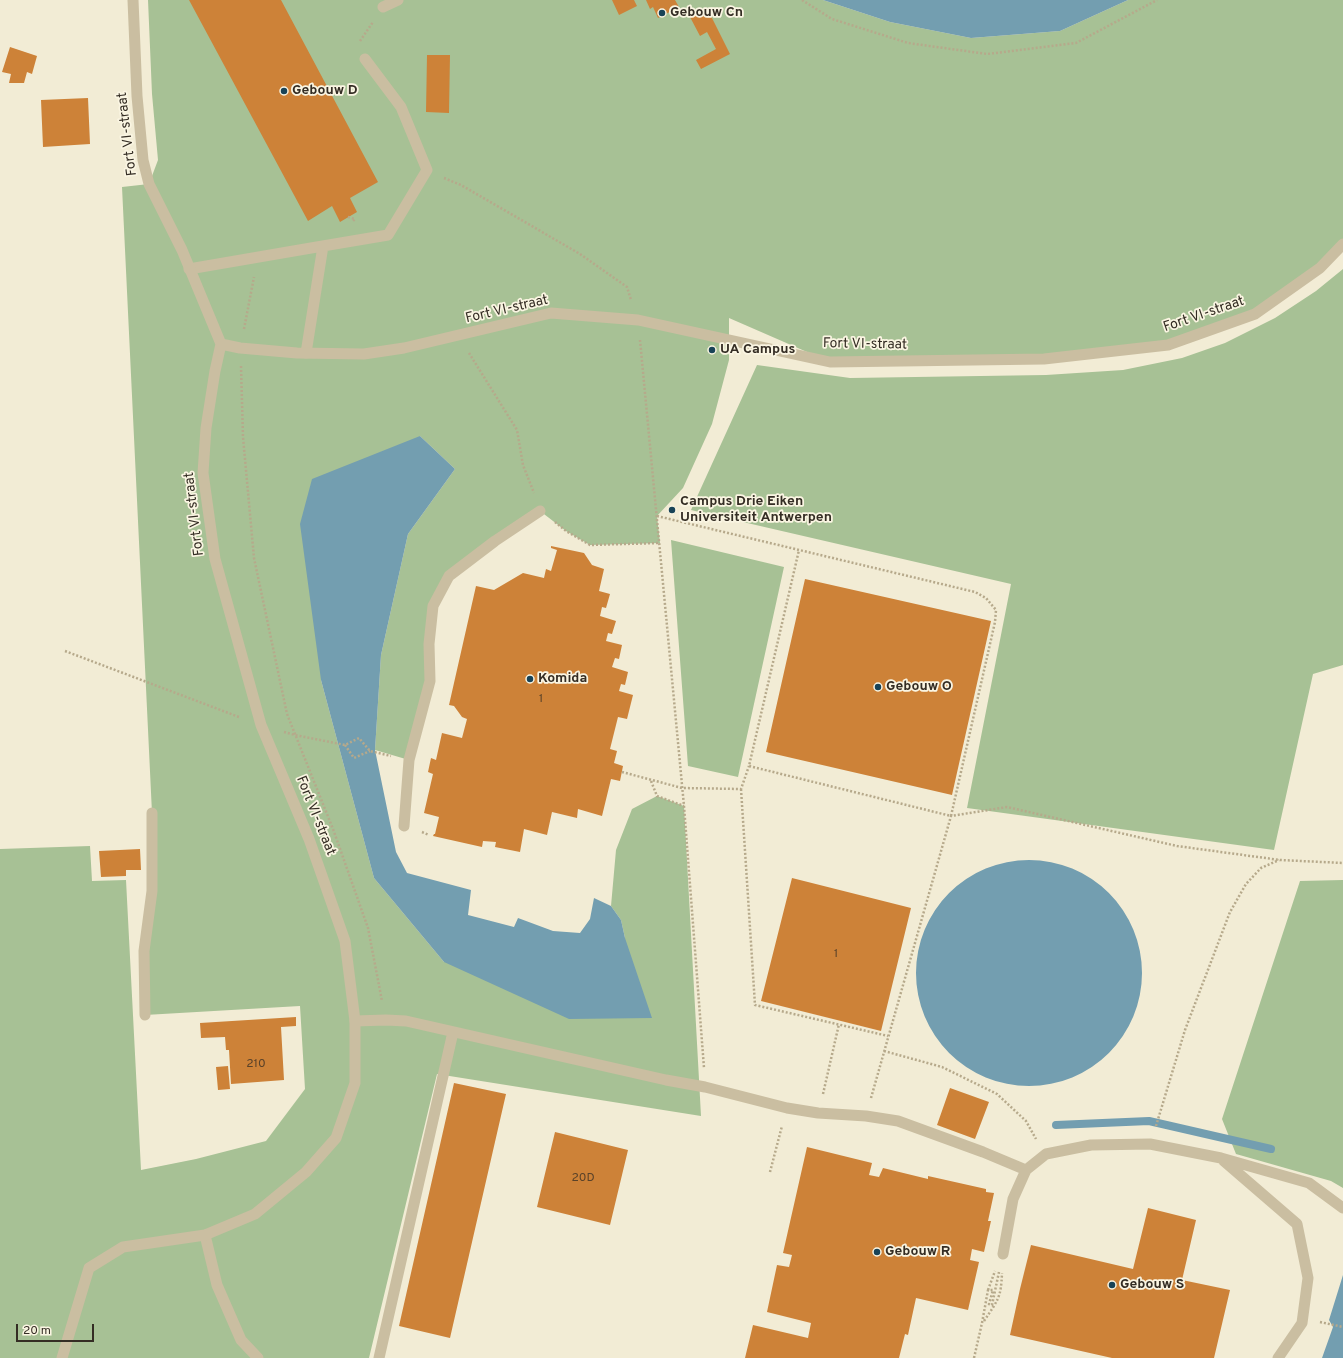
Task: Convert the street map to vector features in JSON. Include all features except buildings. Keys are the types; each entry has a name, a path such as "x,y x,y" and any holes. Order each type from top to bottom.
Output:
{"street":[{"name":"Fort VI-straat","path":"62,1358 89,1268 123,1247 205,1235 255,1214 306,1172 336,1138 355,1083 354,1021 345,941 309,839 261,725 215,560 203,473 206,428 221,344 182,250 149,184 143,160 133,0"},
{"path":"383,7 398,0"},
{"path":"189,269 388,235 427,170 401,107 365,59"},
{"name":"Fort VI-straat","path":"221,344 240,348 306,354 364,354 404,348 464,335 551,313 638,320 830,362 1044,359 1168,345 1255,314 1320,268 1343,244"},
{"path":"306,354 323,246"},
{"path":"404,826 409,760 430,681 429,644 433,606 449,576 540,510"},
{"path":"145,1015 144,951 152,891 152,813"},
{"path":"354,1021 386,1020 406,1022 666,1080 705,1087 787,1108 818,1113 866,1116 898,1121 983,1152 1026,1170"},
{"path":"379,1358 453,1032"},
{"path":"1003,1254 1013,1199 1026,1170 1046,1154 1091,1145 1150,1144 1221,1158 1309,1183 1343,1208"},
{"path":"1221,1158 1297,1224 1308,1278 1302,1323 1278,1358"},
{"path":"205,1235 216,1285 241,1340 258,1358"}],"path":[{"path":"802,0 832,19 908,43 987,54 1076,43 1157,0"},
{"path":"365,59 359,42 383,7"},
{"path":"427,170 461,185 580,254 627,287 638,320 684,806 705,1087"},
{"path":"258,257 240,348 244,437 254,558 287,714 333,829 368,928 386,1020"},
{"path":"464,335 470,356 517,430 523,465 540,510 566,531 590,546 660,543"},
{"path":"657,516 975,592 986,598 996,610 995,622 951,816 866,1116"},
{"path":"800,550 749,766 742,789 755,1004 888,1036"},
{"path":"65,651 261,725 295,735 345,745 359,738 370,751"},
{"path":"345,745 354,758 370,751 409,760"},
{"path":"749,766 951,816 1007,807 1177,846 1280,860 1343,863"},
{"path":"622,772 682,788 742,789"},
{"path":"651,780 657,796 684,806"},
{"path":"1156,1126 1185,1030 1230,912 1246,884 1261,868 1280,860"},
{"path":"818,1113 839,1024"},
{"path":"884,1051 942,1067 998,1094 1026,1121 1046,1154"},
{"path":"770,1172 787,1108"},
{"path":"988,1290 993,1290 989,1304 992,1305 1003,1254"},
{"path":"974,1358 992,1276"},
{"path":"982,1323 998,1300 1001,1290"},
{"path":"1328,1324 1343,1327"}],"green space":[{"path":"148,0 823,0 890,22 971,38 1060,31 1128,0 1343,0 1343,244 1255,314 1168,345 1044,359 830,362 729,318 729,360 712,424 683,488 657,516 660,543 590,545 566,531 540,511 449,576 433,606 430,681 409,760 375,750 381,655 408,534 455,469 420,436 321,680 374,878 444,962 625,938 621,920 611,906 616,850 632,809 657,796 684,806 701,1116 437,1074 369,1358 0,1358 0,849 90,846 92,881 126,880 141,1170 196,1159 266,1141 305,1089 300,1006 145,1015 152,813 122,187 149,184 158,160 152,94"},
{"path":"1343,269 1343,665 1313,674 1274,850 967,808 1011,584 691,510 757,365 850,378 1046,375 1123,370 1182,358 1225,343 1275,318 1316,291"},
{"path":"671,540 784,567 738,777 688,766"},
{"path":"1343,880 1343,1188 1331,1181 1236,1154 1222,1119 1300,881"}],"water":[{"path":"823,0 1128,0 1060,31 971,38 890,22"},
{"path":"420,436 455,469 408,534 381,655 375,750 396,852 407,873 471,890 468,915 514,927 518,918 553,931 580,933 590,919 594,898 611,906 621,920 625,938 652,1018 569,1019 444,962 374,878 321,680 300,524 312,479"},
{"path":"1029,860 1062,865 1072,869 1092,879 1109,893 1123,910 1133,930 1137,940 1142,973 1137,1006 1133,1016 1123,1036 1109,1053 1092,1067 1072,1077 1062,1081 1029,1086 996,1081 986,1077 966,1067 949,1053 935,1036 925,1016 921,1006 916,973 921,940 925,930 935,910 949,893 966,879 986,869 996,865"},
{"path":"1343,1275 1343,1358 1322,1358 1333,1327 1329,1320"}],"waterway":[{"path":"1056,1125 1149,1121 1271,1149"}],"place":[{"name":"Gebouw Cn","path":"662,13"},
{"name":"Gebouw D","path":"284,91"},
{"name":"UA Campus","path":"712,350"},
{"name":"Campus Drie Eiken Universiteit Antwerpen","path":"672,510"},
{"name":"Komida","path":"530,679"},
{"name":"Gebouw O","path":"878,687"},
{"name":"Gebouw R","path":"877,1252"},
{"name":"Gebouw S","path":"1112,1285"}]}
